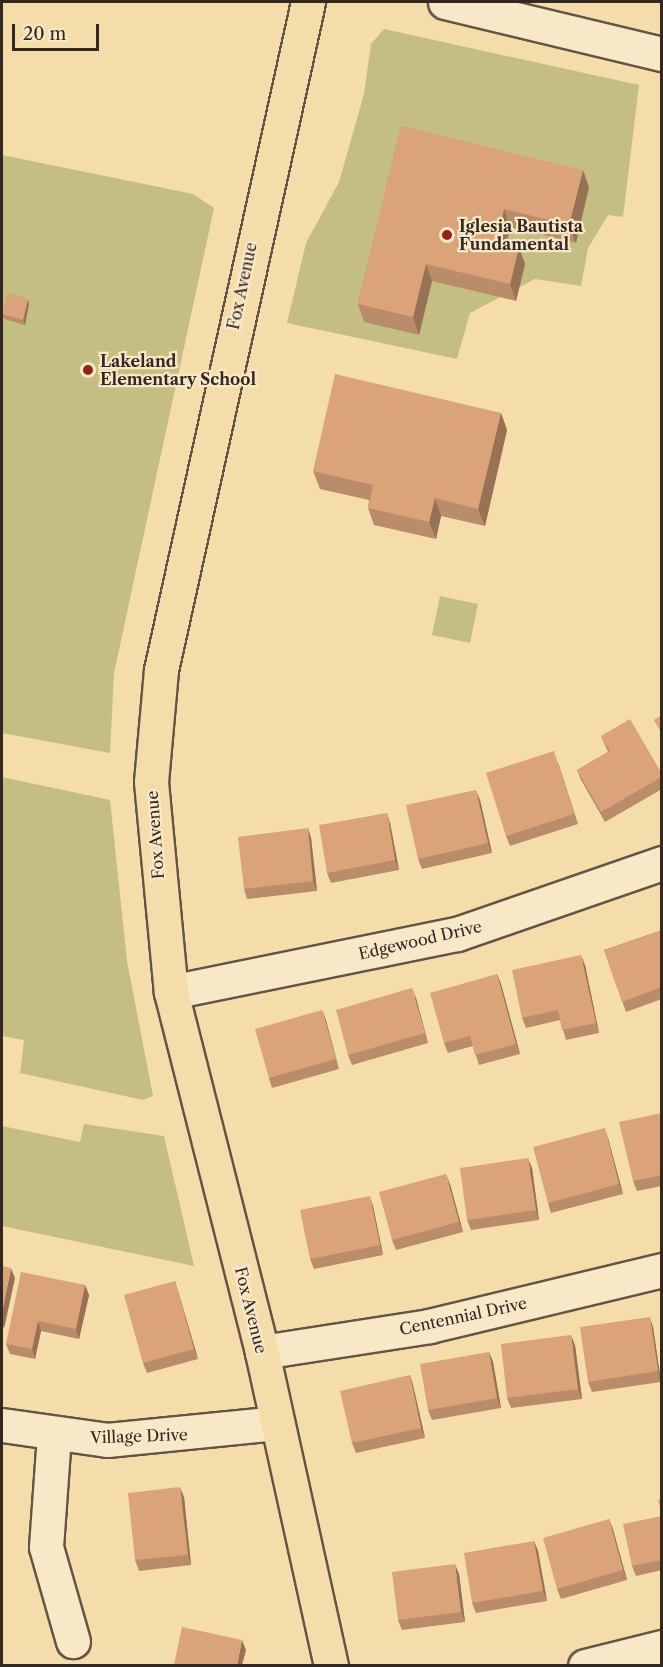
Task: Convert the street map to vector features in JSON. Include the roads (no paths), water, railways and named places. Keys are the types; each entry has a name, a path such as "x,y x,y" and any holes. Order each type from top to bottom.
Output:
{"main road":[{"name":"Fox Avenue","path":"308,2 161,670 151,782 171,992 262,1352 331,1665"}],"street":[{"path":"445,2 662,54"},
{"name":"Edgewood Drive","path":"171,992 457,934 662,863"},
{"name":"Centennial Drive","path":"262,1352 429,1326 662,1270"},
{"name":"Village Drive","path":"2,1425 54,1435 139,1439 276,1423"},
{"path":"54,1435 46,1546 73,1641"},
{"path":"585,1665 662,1647"}],"place":[{"name":"Iglesia Bautista Fundamental","path":"447,235"},
{"name":"Lakeland Elementary School","path":"88,370"}]}
